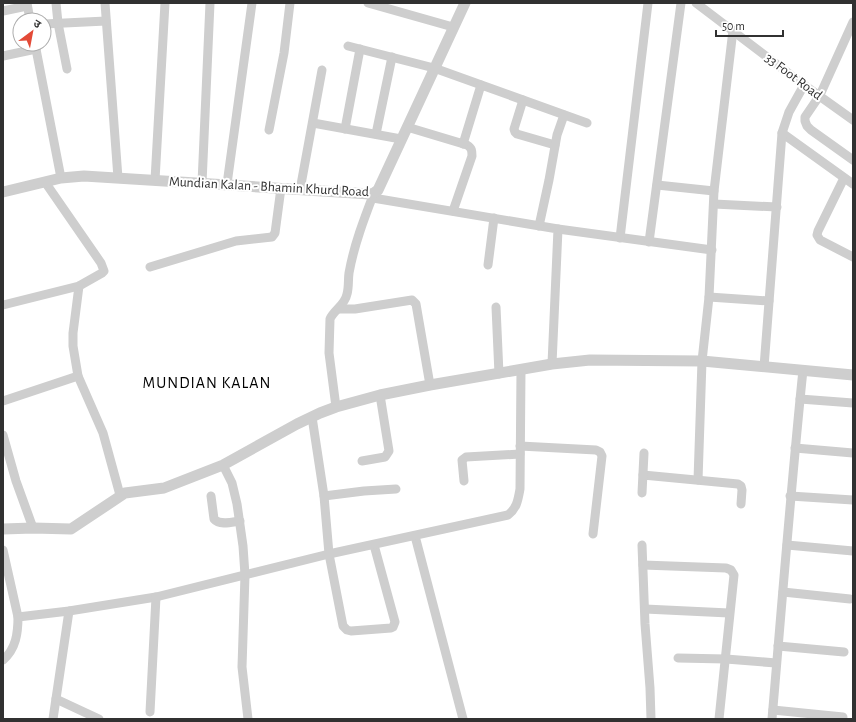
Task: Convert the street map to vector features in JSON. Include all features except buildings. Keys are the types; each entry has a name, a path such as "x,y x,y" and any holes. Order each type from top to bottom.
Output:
{"street":[{"path":"56,3 58,23 67,69"},
{"path":"105,3 118,178"},
{"path":"155,180 166,3"},
{"path":"202,183 210,3"},
{"path":"227,184 252,3"},
{"path":"269,130 284,53 290,3"},
{"path":"370,3 454,27"},
{"name":"Mundian Kalan - Bhamin Khurd Road","path":"3,192 61,178 84,176 227,184 370,194 374,196 465,3"},
{"path":"620,238 648,3"},
{"path":"649,242 681,3"},
{"name":"33 Foot Road","path":"696,3 804,85 853,120"},
{"path":"3,11 27,4"},
{"path":"52,23 106,21"},
{"path":"853,22 820,95 804,121 807,126 853,160"},
{"path":"698,480 702,360 712,250 714,191 733,30"},
{"path":"348,46 434,68 587,123"},
{"path":"345,129 360,49"},
{"path":"3,56 16,52"},
{"path":"36,52 61,178"},
{"path":"376,134 392,57"},
{"path":"300,190 322,70"},
{"path":"463,144 481,85"},
{"path":"764,367 782,133 789,112 804,85"},
{"path":"523,100 514,132 555,146"},
{"path":"539,226 550,180 557,135 564,115"},
{"path":"313,123 401,139"},
{"path":"407,127 463,144 471,148 472,156 453,211"},
{"path":"782,133 853,184"},
{"path":"844,178 818,230 817,235 820,240 853,257"},
{"path":"3,305 79,286 102,273 104,269 45,182"},
{"path":"656,185 714,191"},
{"path":"150,267 236,241 274,236 281,188"},
{"path":"336,407 329,353 330,319 339,309 347,295 349,273 354,251 374,196 539,226 712,250"},
{"path":"714,204 777,207"},
{"path":"488,265 494,218"},
{"path":"552,364 558,229"},
{"path":"79,286 73,346 78,376 102,433 120,495"},
{"path":"708,297 769,302"},
{"path":"339,309 355,309 412,300 415,301 430,385"},
{"path":"496,307 499,374"},
{"path":"3,529 71,529 120,495 129,491 164,488 224,465 312,417 336,407 380,395 430,385 552,364 590,360 702,360 853,375"},
{"path":"18,617 69,611 156,597 329,554 508,515 515,510 518,500 521,370"},
{"path":"803,370 790,496 773,714 843,716"},
{"path":"3,401 78,376"},
{"path":"362,461 385,457 389,451 380,395"},
{"path":"800,399 853,403"},
{"path":"312,417 324,496 329,554 343,626 347,630 391,628 396,622 374,545"},
{"path":"3,435 16,481 33,528"},
{"path":"795,448 853,453"},
{"path":"464,481 462,460 466,456 520,450 596,450 600,452 602,456 593,534"},
{"path":"642,493 644,453"},
{"path":"224,465 232,483 240,521 245,576 242,667 248,719"},
{"path":"643,475 738,484 741,486 742,490 741,504"},
{"path":"324,496 364,490 396,489"},
{"path":"211,496 214,519 217,522 240,521"},
{"path":"790,496 853,500"},
{"path":"415,536 463,719"},
{"path":"642,545 650,688 650,719"},
{"path":"787,545 853,551"},
{"path":"3,550 18,617 17,637 9,653 3,660"},
{"path":"643,565 726,568 731,570 734,575 719,719"},
{"path":"783,592 850,599"},
{"path":"150,712 156,597"},
{"path":"645,609 729,613"},
{"path":"53,719 69,611"},
{"path":"778,646 844,652"},
{"path":"678,658 726,659 776,663"},
{"path":"56,699 99,719"}],"district":[{"name":"MUNDIAN KALAN","path":"207,382"}]}
